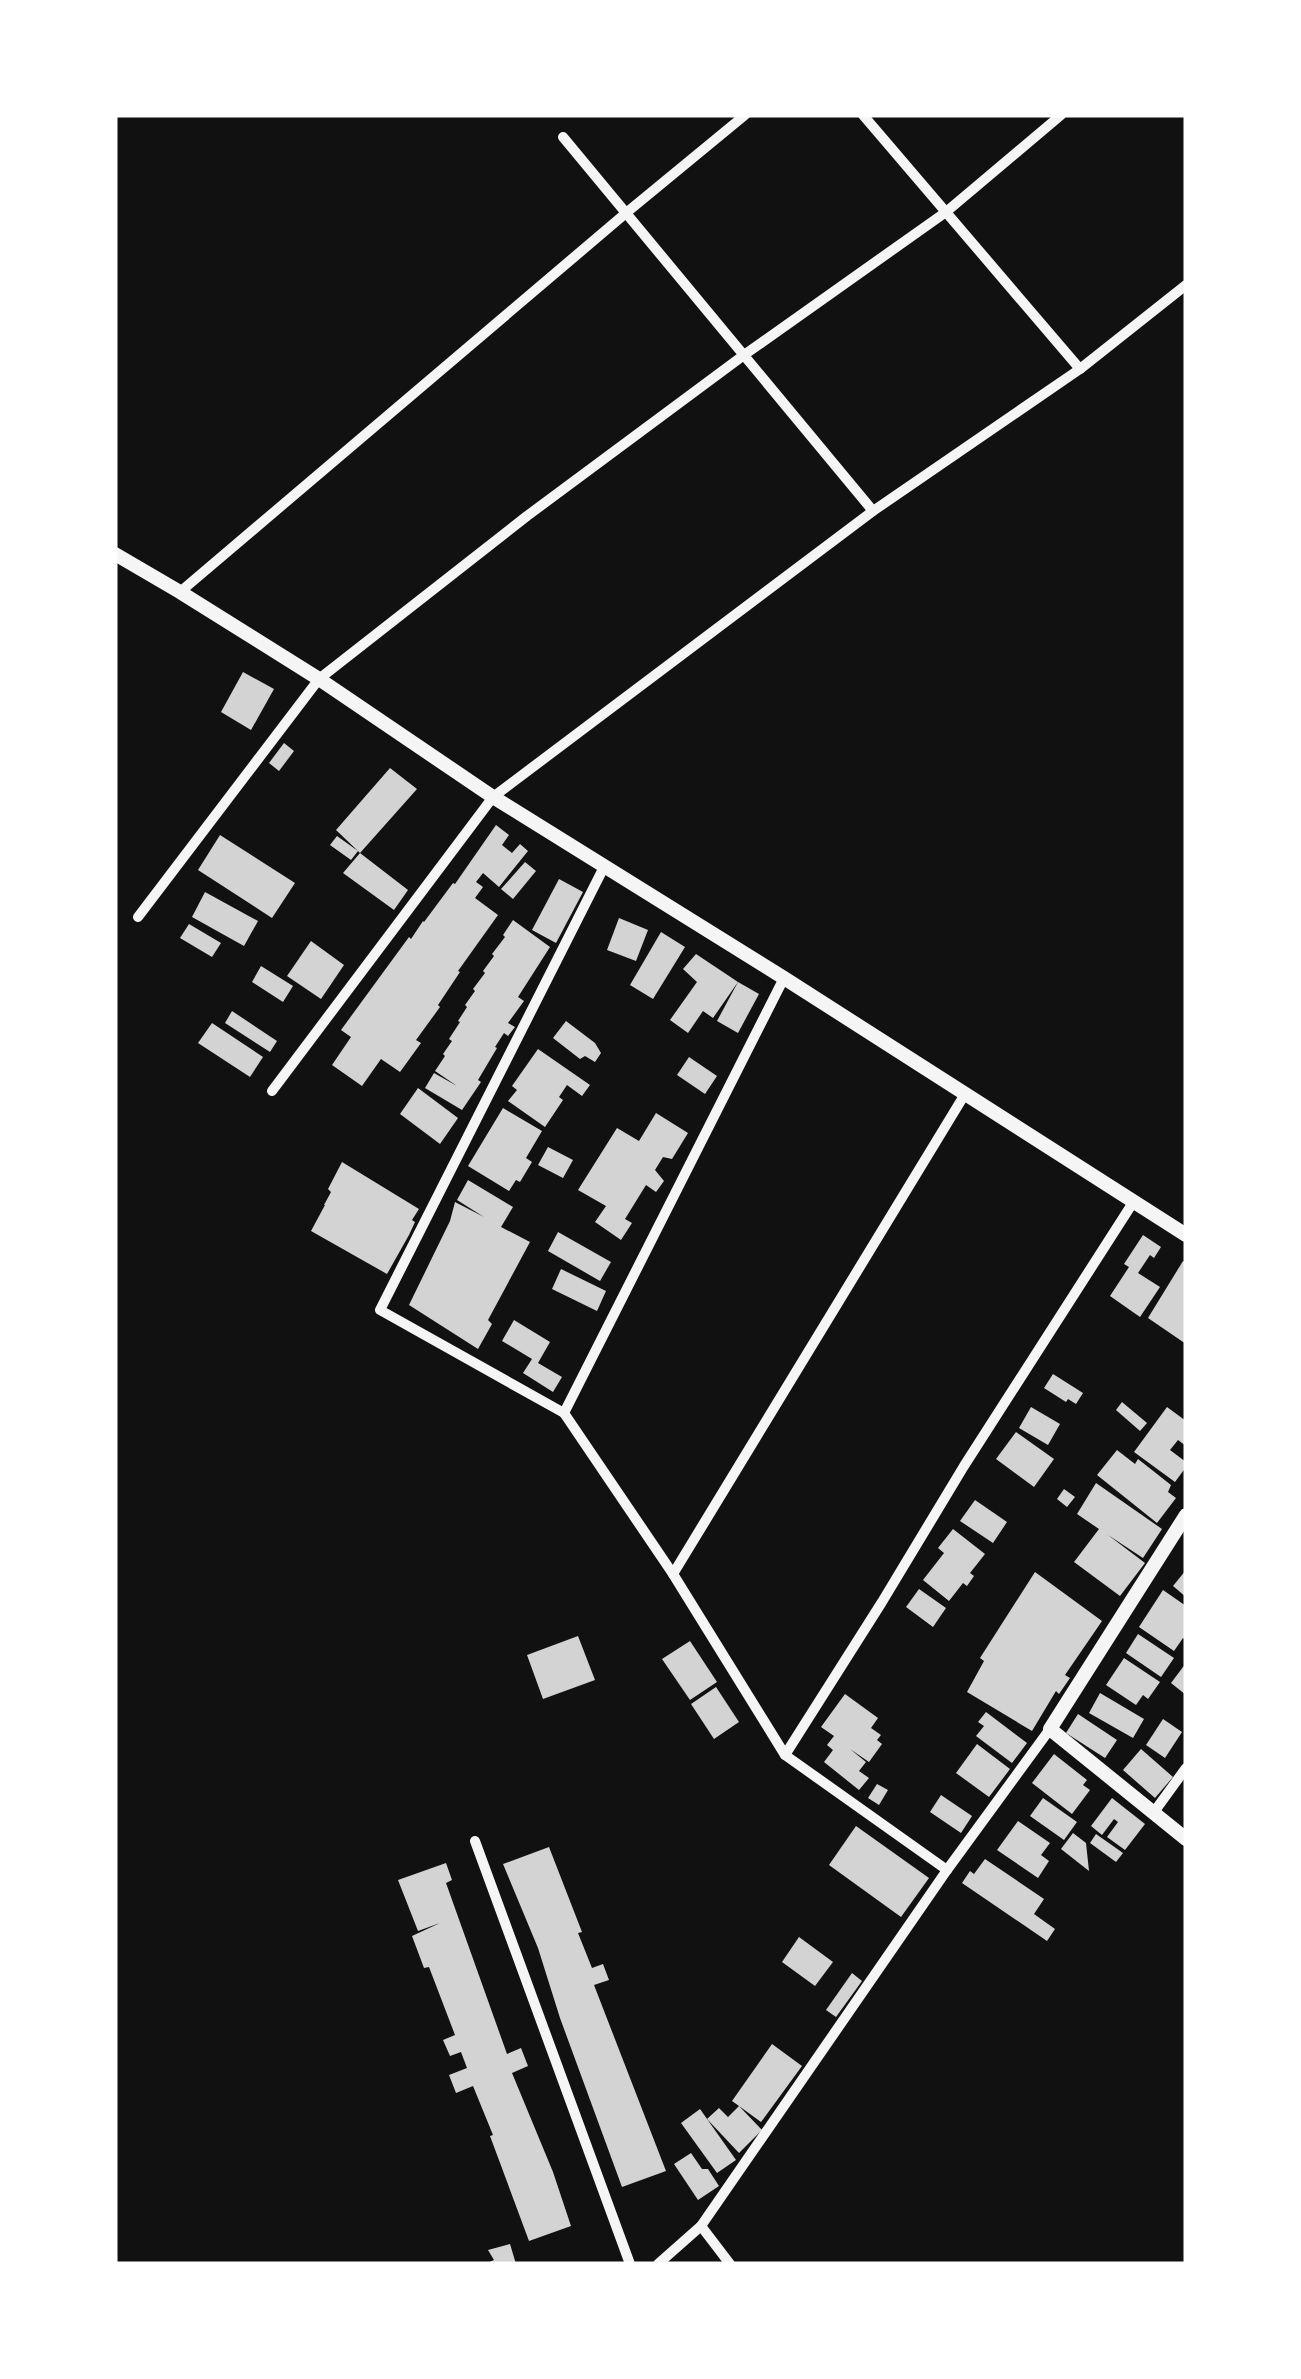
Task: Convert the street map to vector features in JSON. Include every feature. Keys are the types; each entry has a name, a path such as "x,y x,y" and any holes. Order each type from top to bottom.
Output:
{"street":[{"path":"180,592 745,115"},
{"path":"864,115 1080,368"},
{"path":"138,917 319,679 526,516 946,212 1061,115"},
{"path":"563,137 873,510"},
{"path":"272,1091 493,796 873,510 1080,368 1186,285"},
{"path":"115,554 319,679 493,796 1186,1236"},
{"path":"604,866 380,1310 564,1413 673,1574 785,1755 947,1870"},
{"path":"564,1413 784,978"},
{"path":"673,1574 966,1094"},
{"path":"785,1755 1134,1201"},
{"path":"658,2264 672,2260 701,2226 947,1870 1050,1729 1186,1515"},
{"path":"1050,1729 1186,1839"},
{"path":"1154,1812 1186,1768"},
{"path":"475,1840 630,2264"},
{"path":"701,2226 730,2264"}],"building":[{"path":"243,672 274,689 251,730 221,712"},
{"path":"284,743 294,751 279,771 269,763"},
{"path":"390,768 417,789 360,853 336,830"},
{"path":"496,825 509,835 502,845 512,853 520,844 528,851 499,887 483,873 476,882 483,887 475,898 498,915 458,971 440,1007 416,1040 421,1043 400,1072 381,1059 362,1086 332,1065 351,1037 341,1030"},
{"path":"220,835 295,883 272,918 198,870"},
{"path":"337,836 358,851 351,860 330,845"},
{"path":"360,853 408,890 394,910 343,873"},
{"path":"525,862 536,871 513,899 501,889"},
{"path":"559,879 583,892 556,943 532,930"},
{"path":"205,892 258,921 244,946 192,917"},
{"path":"619,918 648,930 636,961 607,950"},
{"path":"513,920 550,947 518,997 524,1001 508,1023 515,1027 508,1036 504,1033 495,1047 478,1080 481,1082 462,1110 425,1088 434,1073 457,1086 435,1071 473,989"},
{"path":"189,924 221,943 212,957 180,938"},
{"path":"661,932 685,947 653,999 630,985"},
{"path":"311,941 344,965 321,999 287,976"},
{"path":"696,954 738,982 713,1018 703,1011 688,1033 670,1020 697,982 683,969"},
{"path":"261,966 293,986 283,1002 252,982"},
{"path":"738,982 759,994 738,1033 717,1021"},
{"path":"232,1011 277,1041 270,1052 225,1023"},
{"path":"566,1021 595,1043 601,1053 595,1062 585,1056 580,1059 553,1038"},
{"path":"212,1023 263,1057 250,1077 198,1043"},
{"path":"538,1049 590,1085 582,1096 567,1085 559,1097 563,1100 545,1127 508,1101 517,1090 512,1086"},
{"path":"689,1057 717,1076 705,1094 677,1075"},
{"path":"418,1088 458,1118 440,1144 400,1114"},
{"path":"503,1108 542,1131 526,1158 532,1162 520,1182 516,1180 509,1191 468,1166"},
{"path":"656,1113 688,1133 672,1159 663,1157 655,1170 664,1181 656,1192 646,1185 625,1219 632,1223 621,1240 595,1222 606,1206 578,1190 617,1128 639,1141"},
{"path":"548,1147 573,1160 563,1178 538,1165"},
{"path":"342,1162 419,1209 387,1274 311,1231"},
{"path":"468,1180 513,1207 501,1227 530,1242 488,1320 492,1324 478,1349 409,1305 450,1221 455,1202 484,1217 457,1200"},
{"path":"558,1232 611,1262 600,1281 548,1251"},
{"path":"1143,1235 1161,1247 1138,1273 1160,1287 1140,1317 1110,1296"},
{"path":"1183,1261 1186,1263 1186,1344 1148,1318"},
{"path":"561,1269 606,1291 597,1311 552,1289"},
{"path":"514,1320 550,1342 538,1363 562,1377 553,1392 523,1373 532,1359 502,1341"},
{"path":"1053,1374 1083,1393 1076,1404 1044,1388"},
{"path":"1122,1402 1147,1423 1140,1431 1116,1410"},
{"path":"1031,1407 1060,1424 1048,1445 1019,1428"},
{"path":"1167,1407 1186,1421 1186,1446 1178,1440 1170,1450 1186,1462 1175,1482 1134,1452"},
{"path":"1016,1432 1054,1459 1034,1487 996,1459"},
{"path":"1117,1450 1135,1464 1138,1459 1171,1485 1168,1492 1176,1498 1157,1523 1097,1475"},
{"path":"1096,1483 1162,1529 1143,1558 1108,1535 1145,1563 1120,1596 1074,1562 1099,1529 1077,1514"},
{"path":"1064,1489 1075,1497 1067,1507 1057,1499"},
{"path":"975,1500 1007,1522 993,1543 960,1521"},
{"path":"953,1529 985,1554 970,1573 974,1576 967,1586 963,1583 949,1601 923,1580 944,1553 938,1548"},
{"path":"1186,1570 1186,1597 1173,1586"},
{"path":"1035,1572 1102,1621 1065,1675 1070,1678 1059,1694 1056,1691 1032,1731 967,1692 984,1661 980,1658"},
{"path":"919,1589 946,1608 933,1627 906,1607"},
{"path":"1163,1590 1186,1606 1186,1640 1183,1638 1174,1651 1139,1627"},
{"path":"1138,1634 1174,1658 1161,1677 1126,1653"},
{"path":"578,1636 595,1680 543,1699 527,1655"},
{"path":"690,1641 717,1682 690,1700 662,1659"},
{"path":"1124,1658 1160,1682 1148,1699 1143,1695 1136,1705 1106,1685"},
{"path":"1186,1663 1186,1695 1171,1683"},
{"path":"716,1687 739,1722 714,1739 691,1704"},
{"path":"1100,1693 1144,1719 1133,1738 1089,1713"},
{"path":"845,1694 878,1718 871,1728 881,1735 877,1740 882,1744 869,1762 850,1749 866,1762 859,1771 869,1778 859,1790 824,1762 833,1750 827,1745 834,1736 821,1727"},
{"path":"986,1712 1027,1743 1012,1763 976,1736 984,1726 978,1722"},
{"path":"1078,1714 1117,1740 1105,1758 1066,1733"},
{"path":"1163,1719 1182,1732 1165,1758 1146,1745"},
{"path":"977,1744 1010,1769 989,1797 956,1773"},
{"path":"1141,1749 1173,1777 1155,1798 1123,1770"},
{"path":"1054,1754 1087,1780 1083,1785 1090,1790 1072,1814 1032,1783"},
{"path":"877,1784 888,1790 879,1805 868,1798"},
{"path":"941,1795 972,1816 961,1833 930,1812"},
{"path":"1043,1798 1077,1822 1064,1840 1030,1816"},
{"path":"1112,1798 1145,1824 1125,1850 1107,1837 1118,1822 1114,1819 1102,1835 1091,1826"},
{"path":"1018,1821 1050,1843 1041,1855 1049,1861 1038,1878 997,1850"},
{"path":"856,1826 929,1878 901,1917 829,1865"},
{"path":"1073,1833 1086,1843 1089,1871 1061,1849"},
{"path":"1096,1834 1123,1853 1116,1862 1090,1843"},
{"path":"549,1847 592,1968 603,1964 609,1980 594,1985 666,2171 622,2187 538,1948 503,1864"},
{"path":"985,1859 1044,1899 1034,1914 1055,1929 1047,1941 962,1883"},
{"path":"446,1863 452,1880 446,1883 507,2054 521,2048 528,2066 512,2073 571,2226 529,2241 473,2086 456,2093 449,2075 467,2068 461,2052 450,2056 443,2040 455,2035 429,1967 424,1968 412,1936 440,1923 418,1931 398,1880"},
{"path":"799,1937 833,1962 815,1986 782,1962"},
{"path":"852,1973 862,1981 836,2017 826,2010"},
{"path":"772,2044 802,2066 761,2122 732,2101"},
{"path":"739,2106 762,2130 739,2153 707,2119 719,2108 728,2117"},
{"path":"700,2109 736,2160 717,2173 681,2123"},
{"path":"691,2153 719,2186 698,2200 674,2164"},
{"path":"510,2244 516,2264 485,2264 494,2260 488,2250"}]}
